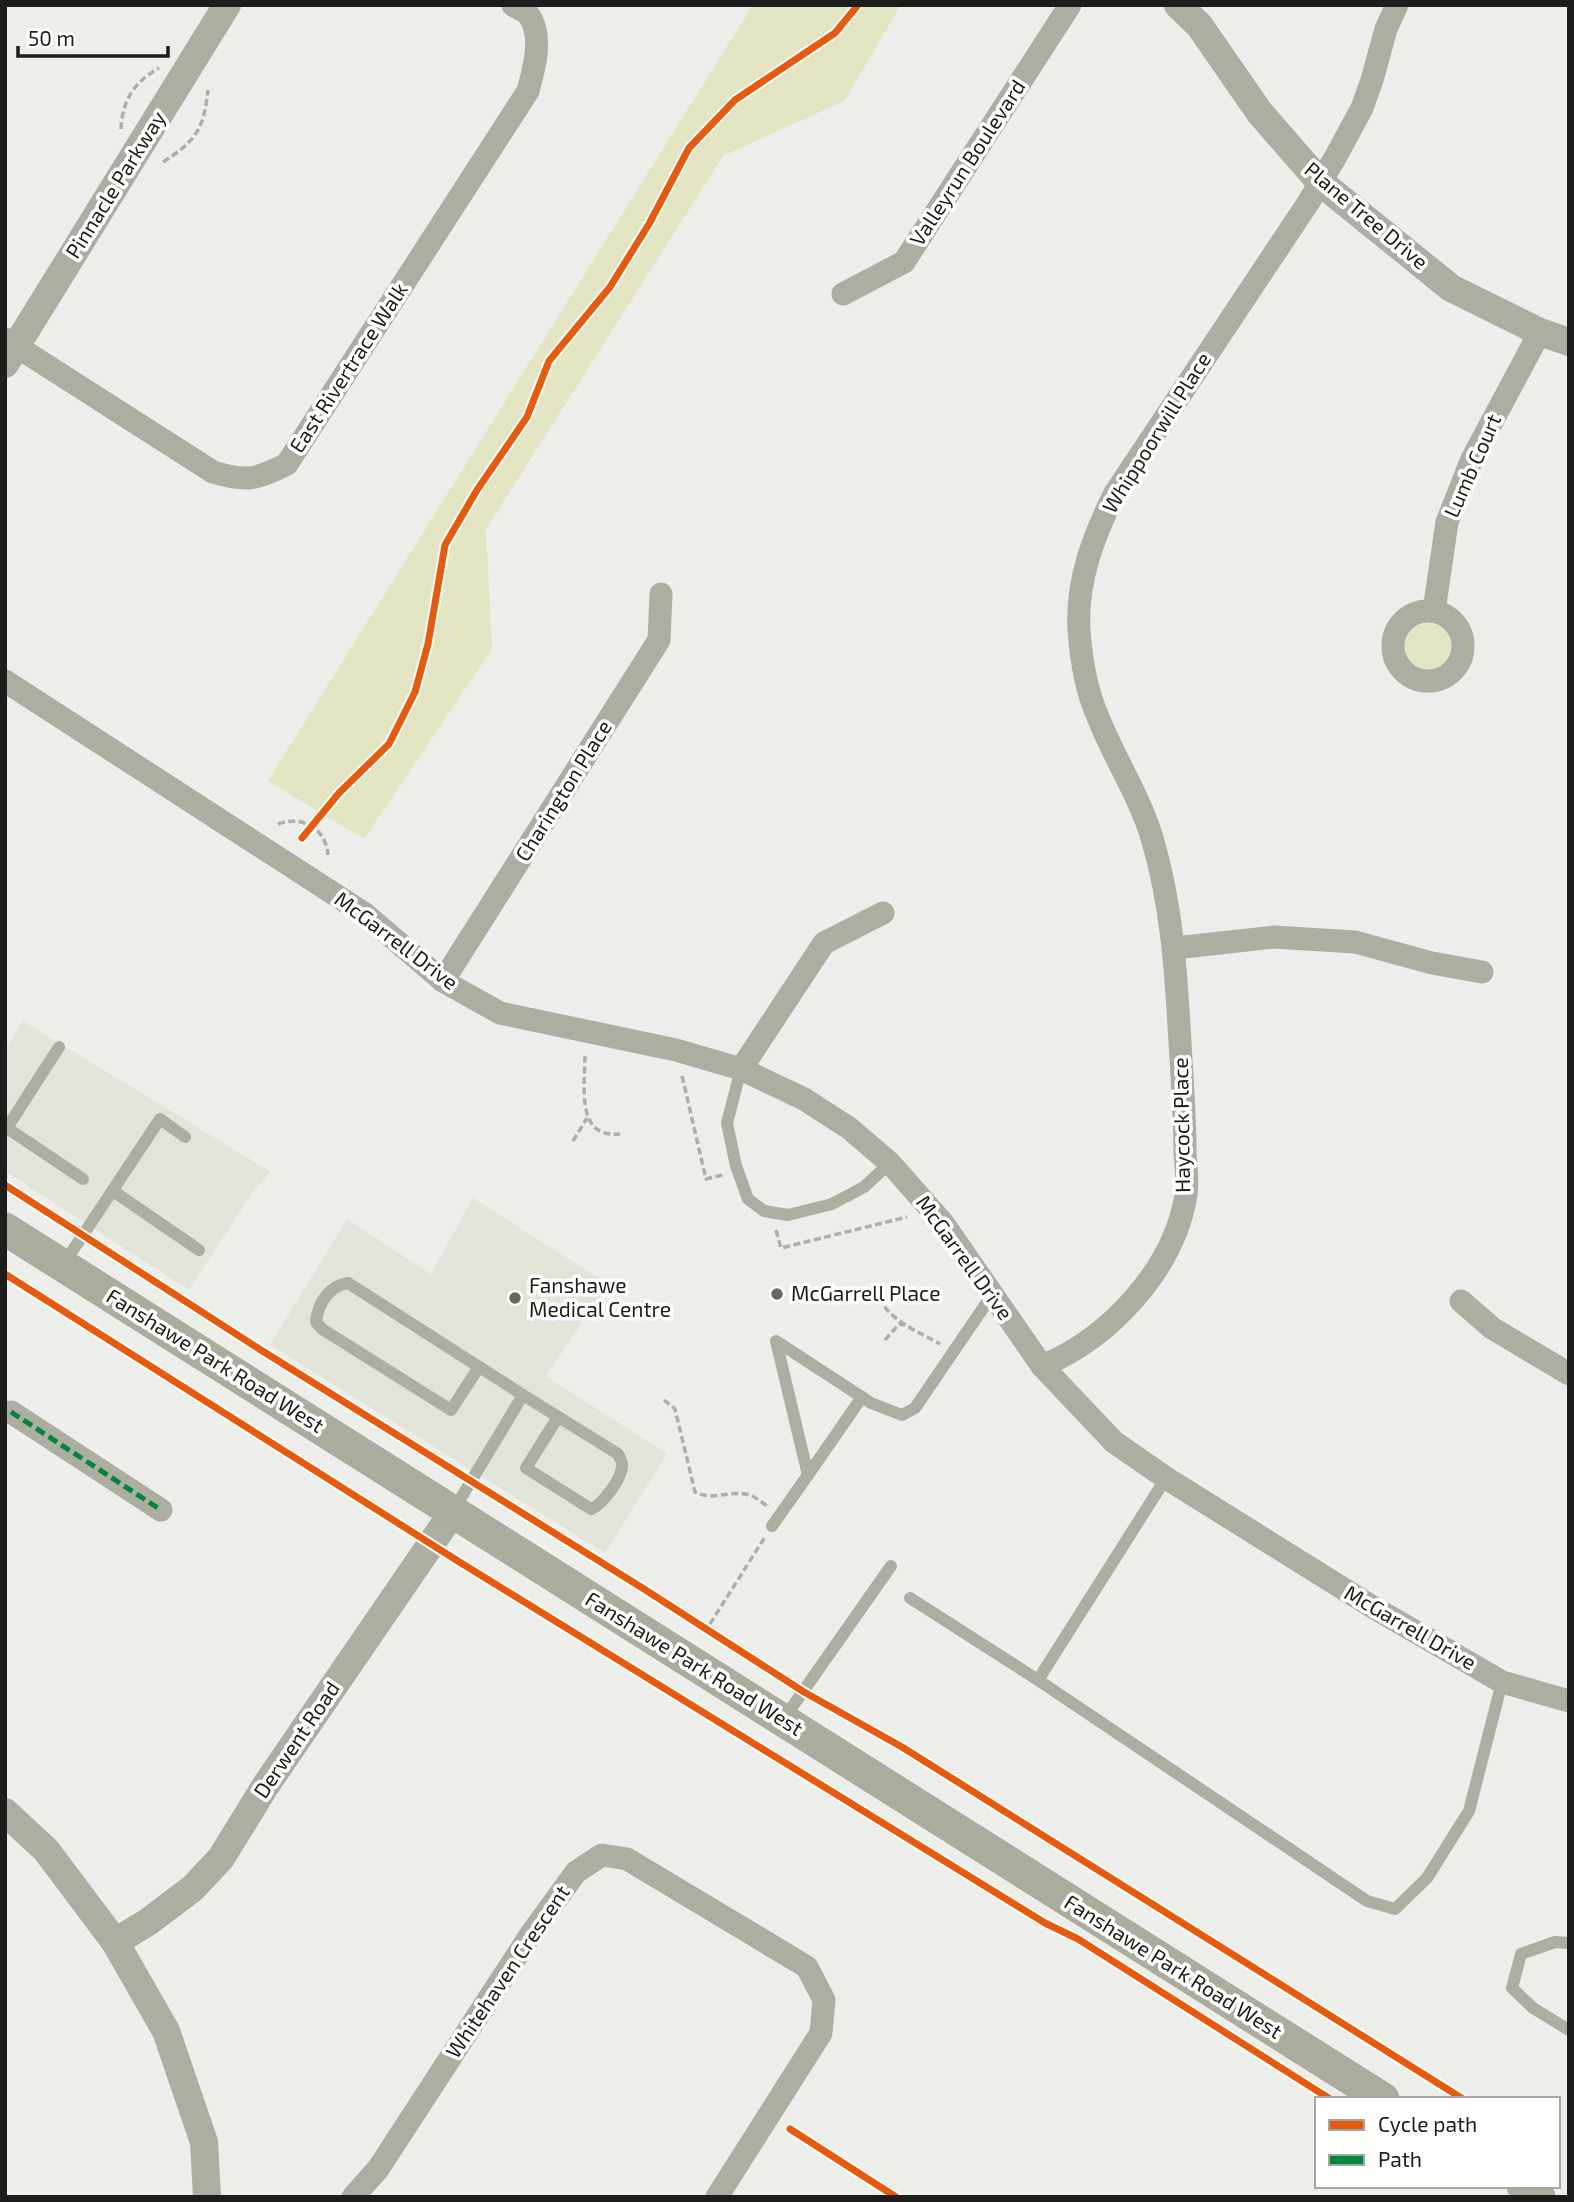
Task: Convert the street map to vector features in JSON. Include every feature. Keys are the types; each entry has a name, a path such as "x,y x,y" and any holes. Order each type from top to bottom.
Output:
{"main road":[{"name":"Fanshawe Park Road West","path":"5,1229 1380,2097"}],"street":[{"name":"Pinnacle Parkway","path":"9,350 227,5"},
{"name":"East Rivertrace Walk","path":"9,350 213,472 239,480 265,476 287,464 528,91 536,61 536,36 527,14 513,5"},
{"name":"Valleyrun Boulevard","path":"843,294 904,262 1070,5"},
{"name":"Plane Tree Drive","path":"1178,5 1199,25 1260,113 1320,182 1451,288 1540,332 1569,342"},
{"name":"Whippoorwill Place","path":"1175,948 1168,897 1152,836 1132,785 1098,718 1086,681 1079,627 1083,576 1096,533 1115,493 1320,182 1362,108 1386,29 1397,5"},
{"name":"Lumb Court","path":"1434,611 1447,522 1472,459 1540,332"},
{"name":"Charington Place","path":"443,981 659,640 661,594"},
{"name":"McGarrell Drive","path":"5,681 365,914 443,981 500,1013 676,1050 741,1069 804,1099 849,1128 890,1163 943,1223 1042,1366 1114,1442 1166,1478 1371,1606 1503,1682 1569,1701"},
{"path":"741,1069 824,943 883,913"},
{"path":"1175,948 1274,937 1355,942 1432,963 1482,972"},
{"name":"Haycock Place","path":"1042,1366 1058,1360 1110,1324 1133,1300 1161,1264 1179,1223 1186,1193 1185,1123 1175,948"},
{"path":"1461,1301 1492,1328 1569,1374"},
{"path":"11,1412 161,1510"},
{"name":"Derwent Road","path":"115,1942 148,1922 193,1888 220,1858 265,1785 453,1511"},
{"path":"5,1812 46,1850 115,1942 166,2031 204,2142 207,2197"},
{"name":"Whitehaven Crescent","path":"353,2197 378,2169 531,1934 576,1872 601,1855 627,1859 807,1967 824,2000 821,2033 717,2197"}],"lane":[{"path":"60,1047 6,1130 83,1179"},
{"path":"741,1069 727,1123 736,1167 748,1199 764,1211 788,1215 832,1204 871,1181 890,1163"},
{"path":"63,1265 160,1119 185,1137"},
{"path":"113,1191 199,1250"},
{"path":"479,1367 451,1410 322,1329 316,1322 317,1309 338,1284 348,1283 618,1454 622,1463 621,1474 600,1506 591,1509 526,1468 558,1417"},
{"path":"808,1475 776,1341 871,1403 902,1415 915,1408 992,1295"},
{"path":"453,1511 523,1395"},
{"path":"772,1526 862,1397"},
{"path":"1038,1680 1166,1478"},
{"path":"783,1721 891,1566"},
{"path":"910,1598 1038,1680 1367,1901 1395,1909 1427,1878 1469,1811 1503,1682"},
{"path":"1569,1943 1555,1942 1521,1954 1512,1987 1533,2008 1569,2030"}],"path":[{"path":"302,838 339,793 389,744 415,692 428,644 445,545 477,490 527,416 549,361 610,287 649,223 689,148 735,100 835,33 858,5"},
{"path":"121,132 124,107 133,88 163,65"},
{"path":"163,162 188,145 198,132 205,114 208,90"},
{"path":"278,824 290,820 312,826 319,831 328,855"},
{"path":"586,1056 587,1118 592,1126 604,1134 620,1134"},
{"path":"573,1141 587,1118"},
{"path":"781,1248 906,1217"},
{"path":"880,1297 882,1305 891,1314 953,1352"},
{"path":"885,1340 899,1324 911,1327"},
{"path":"664,1400 675,1409 695,1492 716,1497 737,1493 752,1496 780,1515"},
{"path":"699,1625 710,1628 772,1526"}],"shaded area":[{"path":"23,1021 271,1172 252,1193 189,1290 5,1171 5,1049"},
{"path":"473,1198 608,1284 546,1376 667,1454 605,1553 270,1345 347,1219 431,1274"}],"green space":[{"path":"753,5 901,5 844,101 723,156 486,529 492,649 364,839 268,781"},
{"path":"1428,623 1444,630 1451,646 1444,662 1428,669 1412,662 1405,646 1412,630"}],"marked path":[{"path":"11,1412 161,1510"}],"cycle path":[{"path":"302,838 339,793 389,744 415,692 428,644 445,545 477,490 527,417 549,361 610,287 649,224 689,148 735,100 835,33 858,5"},
{"path":"5,1185 264,1352 804,1692 902,1747 1460,2097"},
{"path":"5,1274 461,1563 1045,1923 1078,1939 1327,2097"},
{"path":"790,2129 896,2197"}],"place":[{"name":"McGarrell Place","path":"777,1294"},
{"name":"Fanshawe Medical Centre","path":"515,1298"}]}
